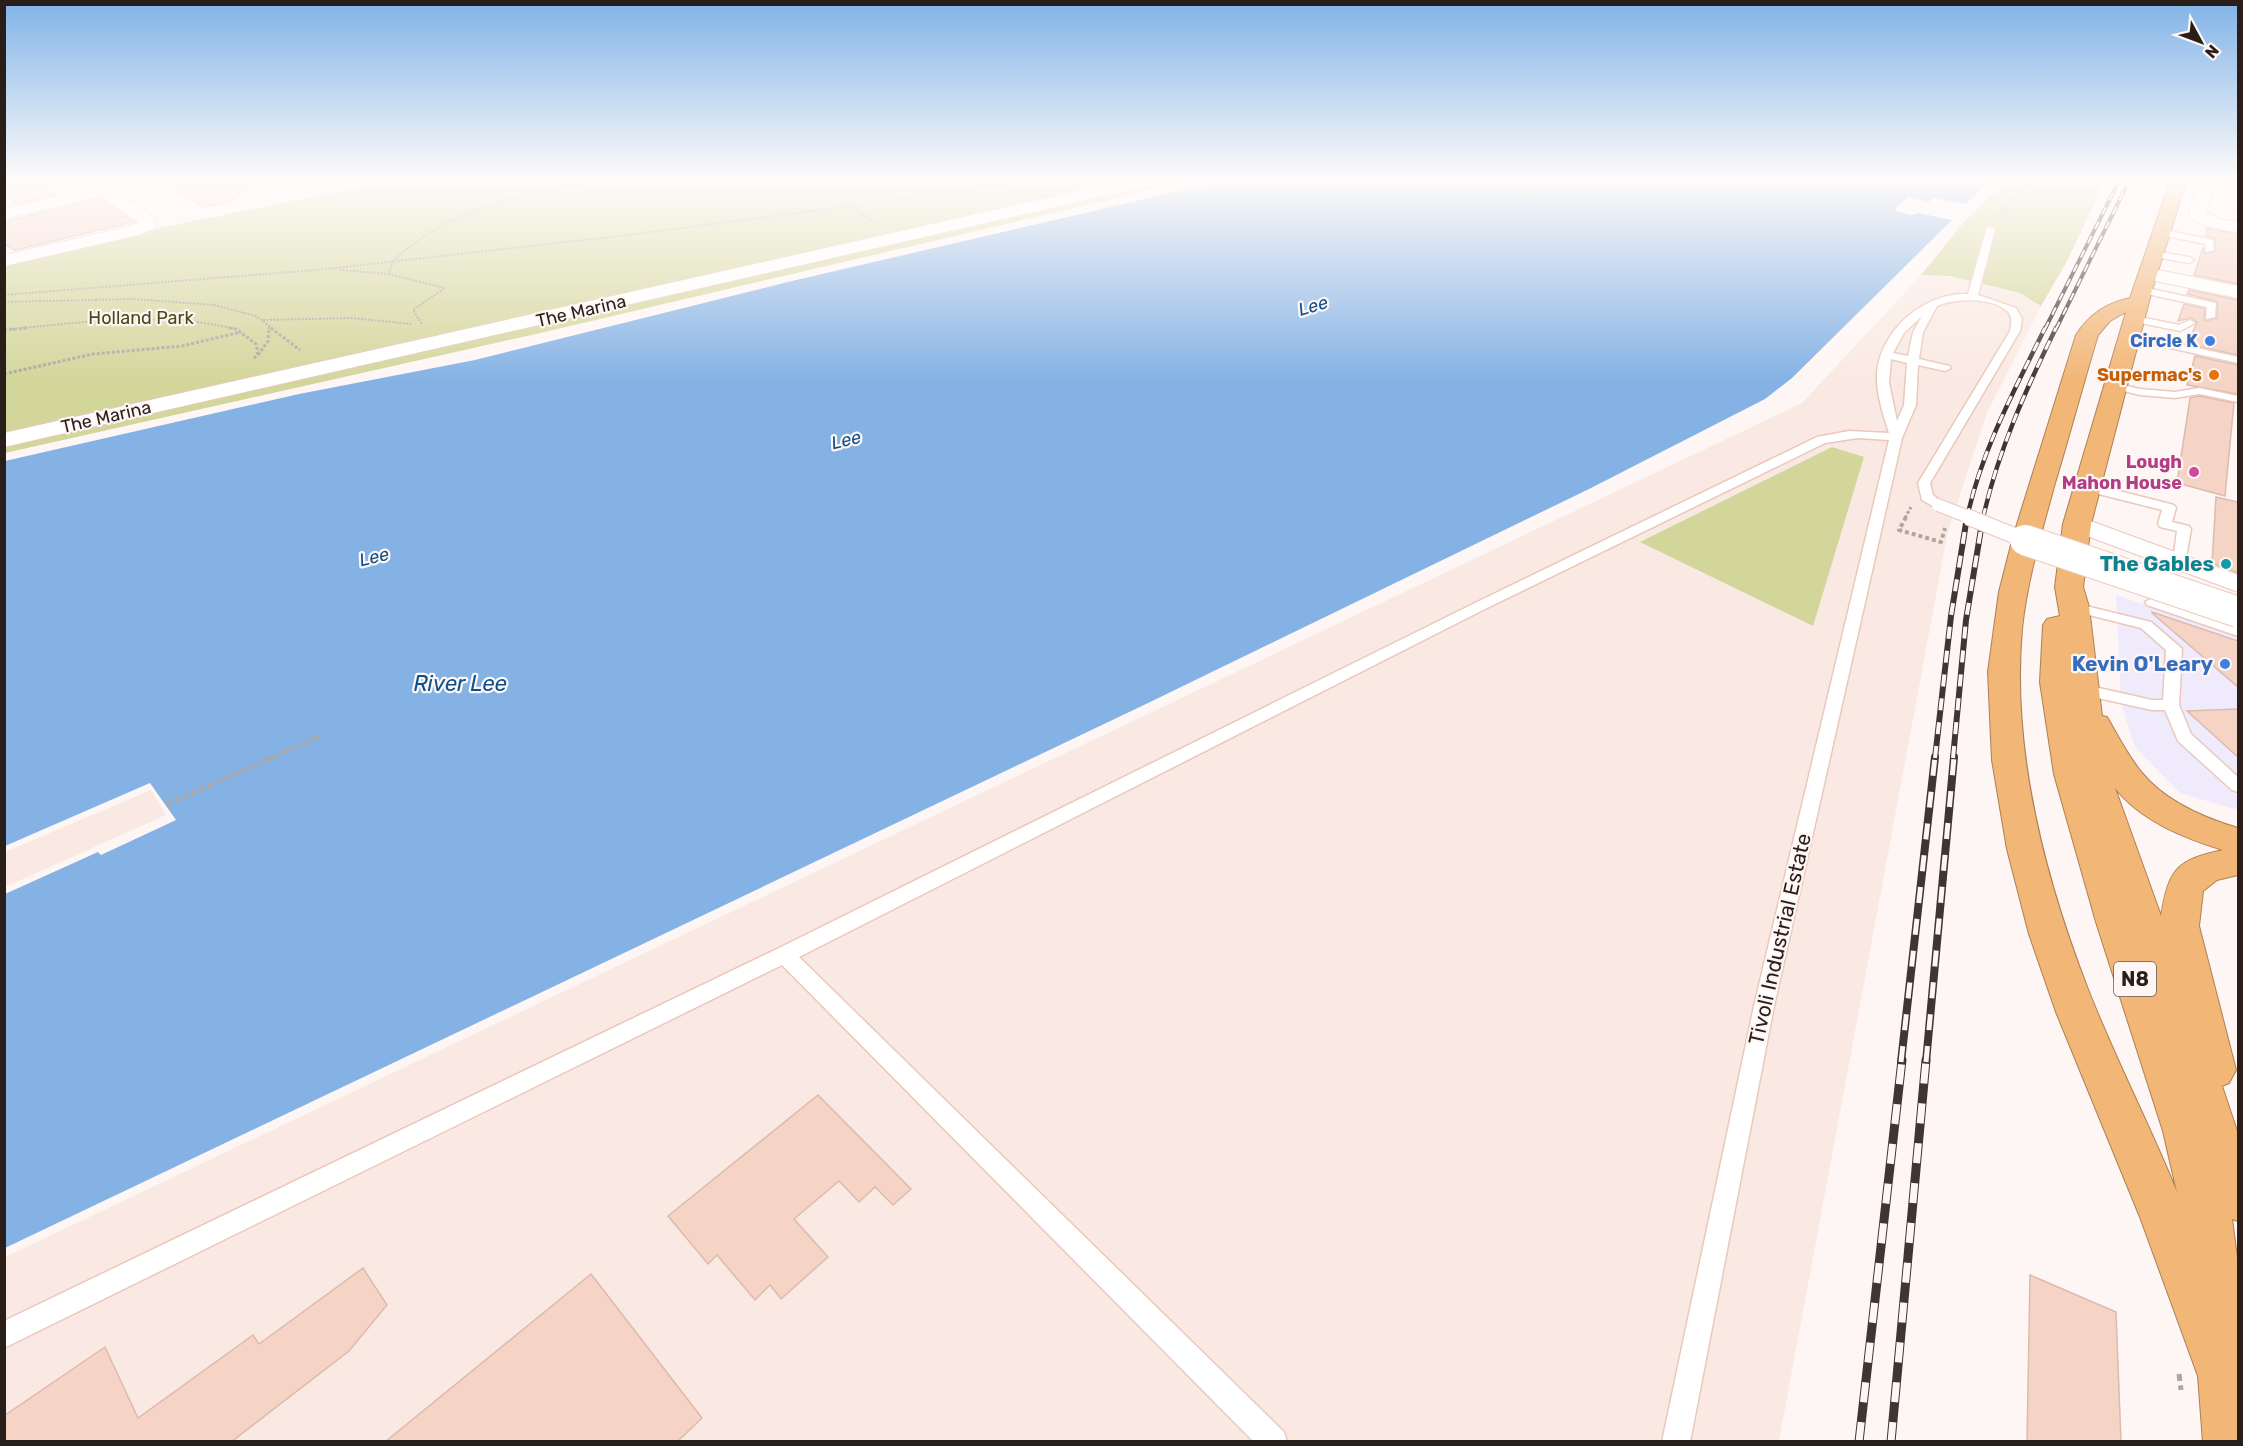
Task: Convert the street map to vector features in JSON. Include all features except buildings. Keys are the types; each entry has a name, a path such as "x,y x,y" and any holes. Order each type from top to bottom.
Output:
{"highway":[{"name":"N8","path":"2156,246 2078,524 2072,597 2083,697 2097,782 2238,1199"},
{"path":"2139,305 2123,305 2097,319 2087,335 2025,540 2012,596 2003,677 2012,783 2040,907 2062,975 2161,1207 2223,1374"},
{"name":"N8","path":"2072,597 2059,603 2056,682 2071,774 2115,922 2186,1131 2211,1233 2230,1442"},
{"path":"2083,697 2116,763 2137,790 2170,813 2221,837 2238,841"},
{"name":"N8","path":"2238,861 2206,868 2185,885 2179,926 2238,1176"}],"main road":[{"path":"2025,540 2238,612"}],"street":[{"path":"4,261 66,246"},
{"name":"The Marina","path":"4,440 861,246"},
{"path":"2139,305 2238,292"},
{"path":"2078,524 2238,584"}],"lane":[{"path":"1972,297 1985,246"},
{"path":"2154,254 2189,260"},
{"path":"4,1335 784,955 1480,606 1821,440 1842,435 1868,434 1896,438 1883,384 1883,366 1887,355 1904,326 1914,317 1953,297 1972,297 1995,302 2016,314 2018,325 1928,475 1924,490 1927,497 1944,507 2025,540"},
{"path":"2139,305 2212,305 2210,317"},
{"path":"2139,305 2180,328 2190,323"},
{"path":"2139,305 2238,360"},
{"name":"Tivoli Industrial Estate","path":"1676,1442 1764,1006 1896,438 1910,405 1914,349 1918,332 1932,306"},
{"path":"1887,355 1945,368"},
{"path":"2116,386 2140,392 2175,395 2199,391 2238,399"},
{"path":"2088,487 2169,508 2165,524 2184,530 2180,561"},
{"path":"2146,625 2153,596 2238,631"},
{"path":"2072,597 2146,625 2174,649 2171,705 2184,737 2238,786"},
{"path":"2083,697 2171,705"},
{"path":"784,955 1274,1442"}],"path":[{"path":"389,274 392,262 410,246"},
{"path":"4,295 327,269 519,246"},
{"path":"262,320 351,318 424,327 413,310 445,288 389,274 327,269"},
{"path":"4,302 85,299 158,300 225,307 248,312 262,320 324,369"},
{"path":"4,330 135,319 179,320 218,325 242,332 255,342 259,349 256,358"},
{"path":"252,362 268,341 268,326"},
{"path":"4,374 85,355 182,346 242,332"},
{"path":"1904,532 1941,542 1944,507"},
{"path":"167,804 323,735"}],"shaded area":[{"path":"1921,275 1950,276 2020,293 2041,306 1987,413 1948,531 1779,1441 5,1442 5,1257 1802,403"},
{"path":"2116,595 2238,637 2238,810 2180,793 2135,747 2121,703"},
{"path":"151,790 166,815 5,887 5,852"}],"green space":[{"name":"Holland Park","path":"82,246 910,246 536,334 5,453 4,265"},
{"path":"1944,246 2074,246 2041,306 2020,293 1950,276 1921,275"},
{"path":"1832,447 1864,457 1813,626 1640,542"}],"water":[{"name":"River Lee","path":"941,246 1925,246 1792,378 1765,399 1589,489 1146,704 5,1248 5,894 98,852 101,855 176,820 150,783 5,846 5,461 299,394 475,360"}],"railway":[{"path":"2045,329 2086,246"},
{"path":"2056,329 2097,246"},
{"path":"1967,518 1990,445 2045,328"},
{"path":"1983,518 1989,493 2014,421 2056,328"},
{"path":"1935,758 1951,616 1967,517"},
{"path":"1953,758 1966,620 1983,517"},
{"path":"1901,1062 1935,757"},
{"path":"1926,1062 1954,757"},
{"path":"1859,1442 1902,1060"},
{"path":"1891,1442 1926,1060"}],"place":[{"name":"Circle K","path":"2210,341"},
{"name":"Supermac's","path":"2214,375"},
{"name":"Lough Mahon House","path":"2194,472"},
{"name":"The Gables","path":"2226,564"},
{"name":"Kevin O'Leary","path":"2225,664"}],"water label":[{"name":"Lee","path":"1313,306"},
{"name":"Lee","path":"846,440"},
{"name":"Lee","path":"374,557"}]}
